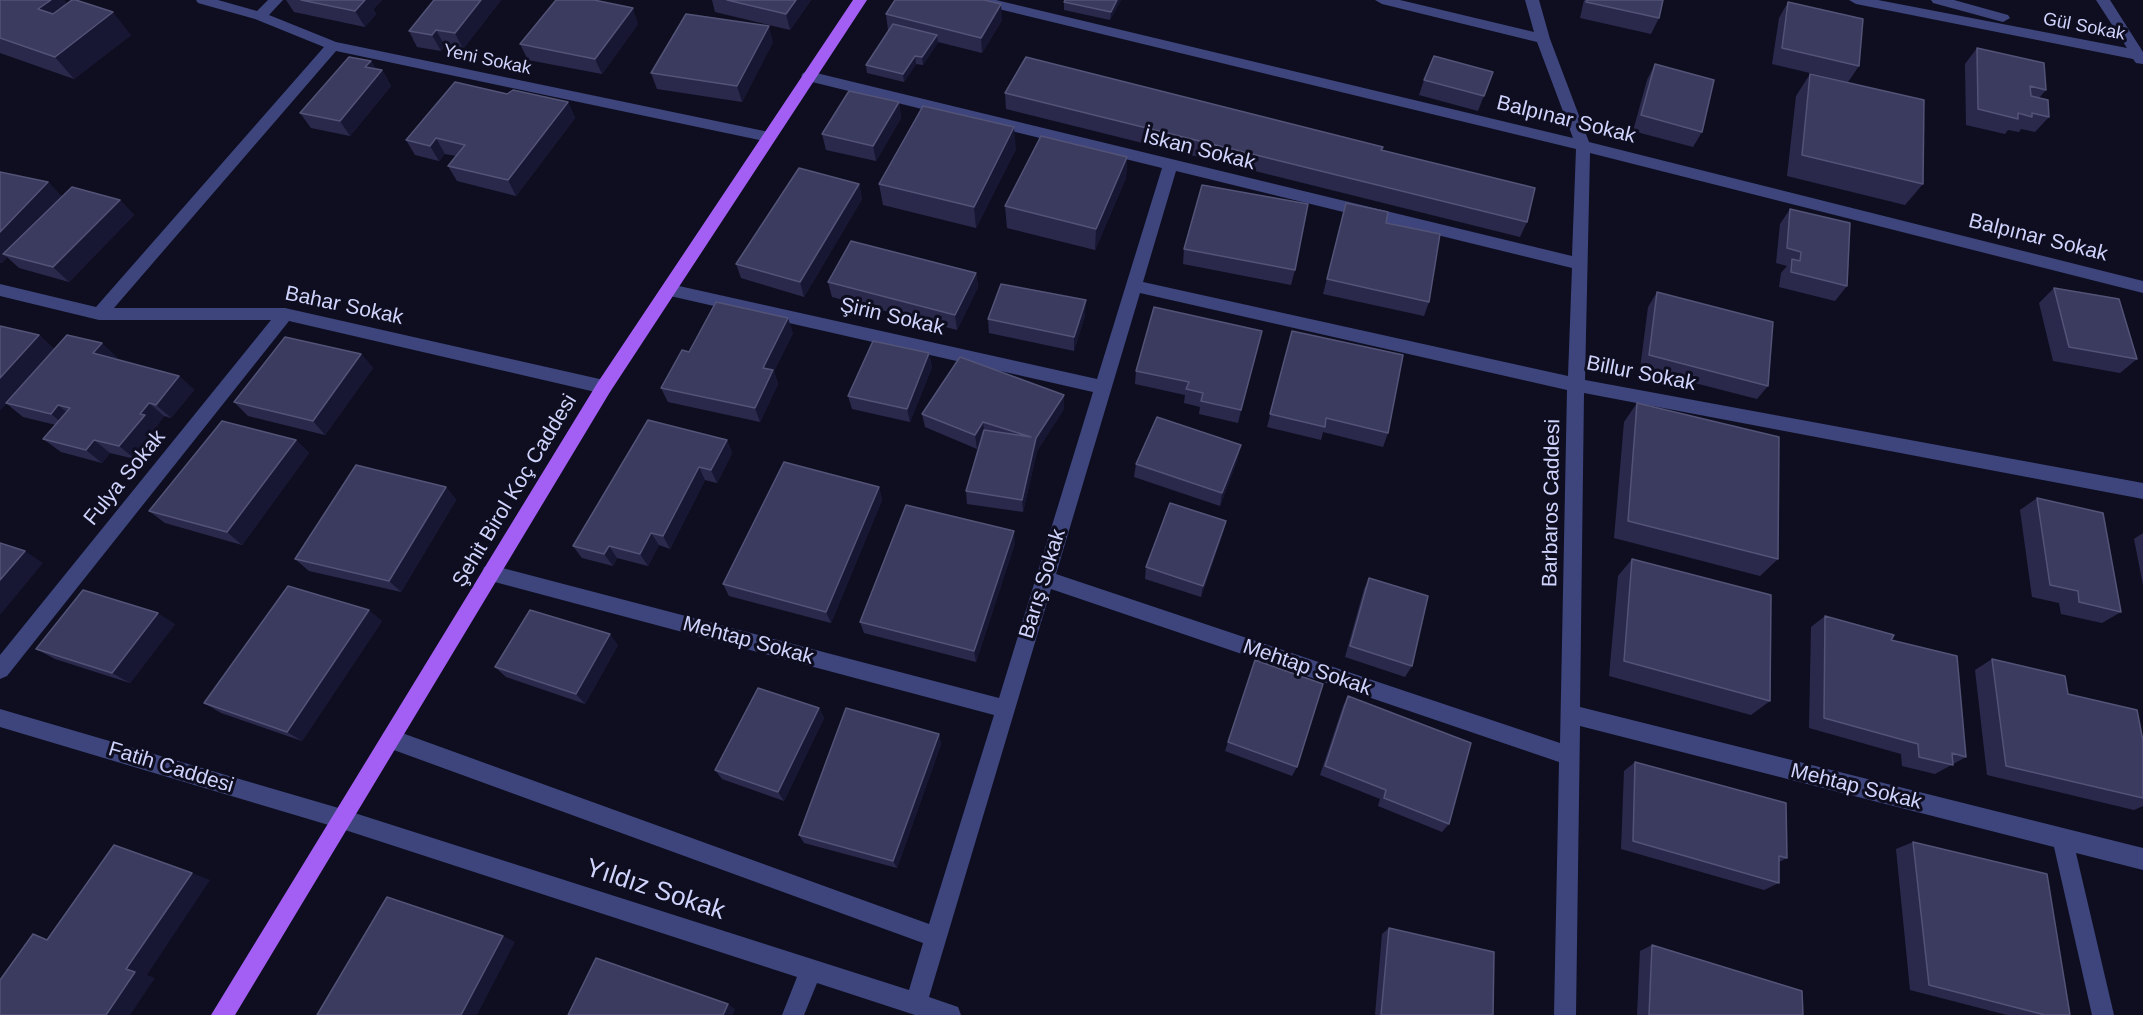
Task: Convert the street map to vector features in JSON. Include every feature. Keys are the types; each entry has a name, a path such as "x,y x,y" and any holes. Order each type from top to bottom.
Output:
{"main road":[{"name":"Şehit Birol Koç Caddesi","path":"222,1015 604,387 860,0"}],"street":[{"name":"Yeni Sokak","path":"203,0 260,16 333,46 769,137"},
{"path":"260,16 276,0"},
{"name":"Balpınar Sokak","path":"978,0 1583,146 2143,287"},
{"path":"1382,0 1543,39"},
{"name":"Barbaros Caddesi","path":"1532,0 1543,39 1583,146 1576,385 1565,1015"},
{"name":"Gül Sokak","path":"1856,0 2140,60"},
{"name":"Gül Sokak","path":"1938,0 2140,60"},
{"path":"2103,0 2140,60"},
{"path":"99,314 333,46"},
{"name":"İskan Sokak","path":"808,76 1580,264"},
{"name":"Barış Sokak","path":"916,1004 1171,164"},
{"name":"Billur Sokak","path":"1134,286 1576,385 2143,491"},
{"name":"Bahar Sokak","path":"0,290 99,314 285,314 604,387"},
{"name":"Şirin Sokak","path":"670,290 1103,387"},
{"name":"Fulya Sokak","path":"0,670 285,314"},
{"name":"Mehtap Sokak","path":"491,573 1005,709"},
{"name":"Mehtap Sokak","path":"1045,579 1569,756"},
{"name":"Mehtap Sokak","path":"1570,714 2143,859"},
{"name":"Fatih Caddesi","path":"0,717 342,819"},
{"path":"391,739 936,937"},
{"name":"Yıldız Sokak","path":"342,819 950,1015"},
{"path":"2063,840 2103,1015"},
{"path":"794,1015 811,970"}],"building":[{"path":"0,0 51,0 38,9 53,14 72,0 113,12 55,57 0,38"},
{"path":"301,0 365,0 355,11"},
{"path":"434,0 481,0 455,33 436,30 432,35 409,31"},
{"path":"556,0 594,0 633,8 595,59 520,44"},
{"path":"727,0 796,0 786,14"},
{"path":"895,0 984,0 1001,4 981,38 886,14"},
{"path":"1065,0 1117,0 1111,12 1064,2"},
{"path":"1587,0 1663,0 1659,18 1586,2"},
{"path":"1788,2 1863,19 1859,66 1782,48"},
{"path":"686,14 769,26 737,86 651,73"},
{"path":"893,24 937,35 922,57 915,56 903,74 866,65"},
{"path":"1977,48 2044,63 2046,90 2030,86 2031,96 2048,100 2049,117 2032,113 2032,117 2018,113 2018,119 1978,109"},
{"path":"1434,56 1493,72 1484,96 1424,80"},
{"path":"349,57 371,61 365,67 382,70 340,121 300,113"},
{"path":"1026,57 1383,147 1381,150 1535,188 1527,222 1005,93"},
{"path":"1655,64 1714,80 1702,132 1641,115"},
{"path":"1810,74 1924,100 1923,184 1802,155"},
{"path":"455,82 507,94 513,90 568,102 508,180 448,166 465,145 436,138 430,146 406,140"},
{"path":"849,91 899,102 873,146 822,134"},
{"path":"923,106 1014,127 974,207 879,184"},
{"path":"1041,136 1127,157 1096,229 1005,206"},
{"path":"799,168 859,184 800,282 736,264"},
{"path":"0,172 48,182 0,232"},
{"path":"1202,185 1308,204 1295,270 1184,249"},
{"path":"72,187 120,200 53,267 3,254"},
{"path":"1346,203 1388,212 1386,223 1440,234 1429,302 1327,279"},
{"path":"1790,209 1850,223 1847,286 1791,272 1792,259 1800,261 1801,252 1787,248"},
{"path":"851,241 976,273 955,315 828,282"},
{"path":"1001,284 1086,300 1074,337 988,319"},
{"path":"2054,288 2119,299 2137,359 2069,347"},
{"path":"1657,292 1773,322 1768,386 1649,355"},
{"path":"716,302 788,318 763,368 773,370 755,408 661,388 682,350 689,352"},
{"path":"1154,307 1262,331 1241,410 1201,401 1203,393 1186,389 1189,382 1136,371"},
{"path":"0,326 39,335 0,378"},
{"path":"1292,331 1403,355 1388,433 1326,418 1325,427 1270,414"},
{"path":"67,335 102,343 93,353 179,376 156,405 149,403 140,414 145,415 119,446 94,440 86,450 43,439 70,408 58,405 51,414 6,403"},
{"path":"285,337 361,354 313,421 234,402"},
{"path":"873,341 929,353 907,409 848,396"},
{"path":"960,357 1064,395 1036,438 1022,500 966,491 984,430 1031,437 983,422 975,435 922,414"},
{"path":"1637,403 1779,437 1778,559 1628,521"},
{"path":"1157,417 1241,445 1222,493 1136,464"},
{"path":"648,420 727,440 711,470 699,467 663,536 651,533 640,554 609,546 604,554 573,546"},
{"path":"222,421 296,440 227,532 149,511"},
{"path":"784,462 879,487 826,612 723,584"},
{"path":"356,465 446,487 389,581 295,559"},
{"path":"2037,498 2103,513 2121,612 2079,602 2078,591 2050,585"},
{"path":"1170,503 1226,521 1203,586 1146,567"},
{"path":"906,505 1014,531 974,651 860,622"},
{"path":"0,543 25,551 0,580"},
{"path":"1632,559 1771,595 1770,701 1624,661"},
{"path":"1369,578 1428,596 1412,666 1350,646"},
{"path":"288,586 369,610 287,732 204,703"},
{"path":"83,590 158,613 112,673 36,649"},
{"path":"530,610 610,634 576,694 495,667"},
{"path":"1825,616 1894,635 1891,640 1957,656 1966,757 1952,753 1953,765 1919,757 1918,744 1824,718"},
{"path":"1992,659 2065,676 2068,694 2137,710 2143,741 2143,798 2006,766"},
{"path":"1255,660 1323,684 1297,767 1228,742"},
{"path":"758,688 819,708 778,792 715,770"},
{"path":"1348,696 1471,743 1449,824 1384,798 1386,790 1325,766"},
{"path":"846,708 939,734 893,861 799,835"},
{"path":"1635,762 1786,803 1787,858 1779,856 1779,883 1633,841"},
{"path":"1913,842 2047,874 2070,1015 2045,1015 1929,985"},
{"path":"114,845 192,873 126,969 135,972 106,1015 0,1015 0,980 33,934 47,940"},
{"path":"387,897 503,936 461,1015 317,1015"},
{"path":"1389,928 1494,952 1493,1015 1381,1015"},
{"path":"1652,945 1802,991 1803,1015 1649,1015"},
{"path":"596,958 728,1004 723,1015 568,1015"}]}
